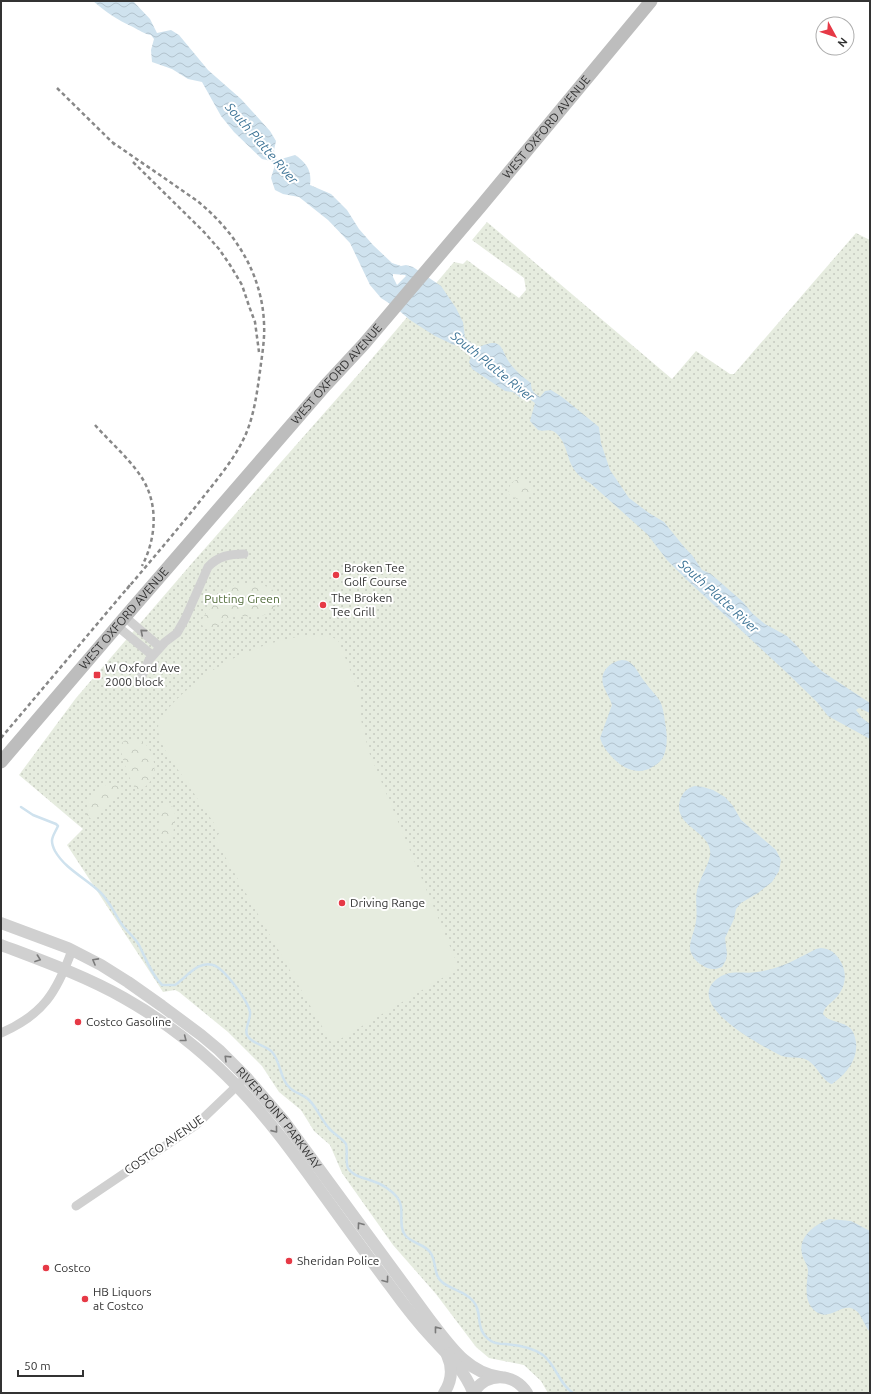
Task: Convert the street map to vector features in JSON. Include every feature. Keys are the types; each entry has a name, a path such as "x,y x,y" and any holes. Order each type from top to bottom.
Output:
{"main road":[{"name":"WEST OXFORD AVENUE","path":"1,762 121,621 442,252 651,1"},
{"name":"WEST OXFORD AVENUE","path":"1,770 17,744"}],"street":[{"path":"139,683 146,665 152,655 173,636 181,626 194,600 203,577 211,564 218,558 224,556 244,554"},
{"path":"121,621 160,647"},
{"path":"121,621 152,655"},
{"name":"RIVER POINT PARKWAY","path":"1,923 72,950 114,972 201,1035 246,1077 284,1120 430,1320 464,1361 477,1370 490,1376 508,1378 518,1382 527,1393"},
{"name":"RIVER POINT PARKWAY","path":"1,945 65,969 108,989 157,1019 197,1049 237,1086 292,1152 396,1294 423,1328 463,1372 473,1393"},
{"path":"1,1033 21,1024 37,1011 53,992 65,969 72,950"},
{"name":"COSTCO AVENUE","path":"76,1206 196,1125 246,1077"},
{"path":"444,1393 451,1374 451,1365 446,1352"},
{"path":"473,1393 484,1381 500,1377"}],"green space":[{"name":"Broken Tee Golf Course","path":"487,222 672,379 696,351 730,374 734,374 856,233 870,240 870,1393 548,1393 541,1381 524,1365 489,1358 476,1347 436,1294 393,1245 342,1173 330,1145 314,1131 301,1110 279,1092 262,1066 228,1032 179,992 175,990 163,992 67,845 83,829 19,775 76,698 193,562 363,369 454,262 463,264 467,260 519,298 526,290 524,278 472,240"},
{"path":"519,478 528,482 532,490 528,498 520,500 510,496 508,491 511,483"},
{"name":"Putting Green","path":"239,583 257,584 270,588 275,592 277,597 275,607 264,615 256,617 230,617 214,627 203,627 201,622 207,612 231,587"},
{"name":"Driving Range","path":"311,635 329,636 338,640 359,692 359,712 369,752 459,968 332,1044 215,839 220,832 165,750 158,728 161,717 174,702 203,677 219,666 254,649 292,638"},
{"path":"127,739 143,742 149,749 154,760 154,774 152,779 141,790 135,788 133,785 123,760 121,745"},
{"path":"111,783 118,785 120,794 116,799 103,808 96,819 91,819 87,815 90,799 97,791"},
{"path":"167,804 173,807 175,814 173,837 168,843 159,838 158,831 159,810"}],"water":[{"name":"South Platte River","path":"93,1 133,1 150,19 157,33 171,30 179,35 208,70 241,99 270,131 276,141 274,150 275,158 278,160 295,155 299,158 308,168 310,185 331,194 347,210 359,229 373,245 392,263 401,266 406,265 413,267 441,286 456,308 463,322 465,338 477,348 486,344 497,344 503,350 512,366 531,383 533,392 540,397 545,391 551,390 599,427 601,443 610,470 629,498 664,522 692,555 702,570 711,574 743,602 753,614 765,624 787,636 808,659 823,672 870,703 870,713 859,708 856,710 862,718 870,724 870,739 828,716 817,702 667,560 647,534 578,474 572,466 561,438 551,430 538,430 530,421 535,403 528,398 522,399 513,392 505,391 472,369 469,362 472,354 460,344 454,345 435,336 410,320 395,307 381,298 370,285 350,243 328,220 299,197 283,194 275,190 271,178 275,165 271,161 262,159 234,132 221,116 202,82 188,79 172,69 152,62 151,50 154,39 151,35 122,22","holes":["393,274 406,276 397,285"]},
{"path":"622,660 630,662 633,665 642,679 660,701 664,714 667,738 664,755 657,764 642,771 631,770 620,764 607,752 600,738 612,705 605,689 602,677 609,666"},
{"path":"695,786 713,790 725,797 733,806 741,820 776,850 781,860 779,871 772,882 758,893 741,903 736,909 734,919 725,938 727,954 726,960 722,967 717,969 709,969 698,962 690,950 697,913 697,891 710,856 710,848 706,841 687,823 682,817 679,809 682,795 688,789"},
{"path":"821,948 830,950 837,956 843,967 845,977 841,991 826,1007 823,1014 829,1019 844,1024 850,1028 856,1042 853,1061 842,1076 832,1084 826,1080 811,1062 801,1058 782,1056 761,1045 735,1028 723,1018 714,1007 709,997 711,985 724,975 730,973 753,973 774,968 787,964 816,949"},
{"path":"829,1219 851,1221 870,1231 870,1332 855,1310 845,1308 831,1314 820,1314 811,1307 807,1298 808,1269 803,1258 801,1248 805,1237 809,1232 818,1224"}],"waterway":[{"path":"21,807 33,815 58,826 52,841 55,851 64,863 95,888 110,904 123,926 139,945 152,971 162,985 175,985 192,970 208,964 218,967 229,978 245,1000 250,1012 250,1018 246,1030 249,1038 272,1052 286,1084 293,1091 309,1100 323,1121 346,1144 347,1165 350,1171 356,1175 381,1184 397,1197 400,1201 402,1226 405,1235 430,1252 434,1260 437,1276 442,1282 466,1295 473,1301 478,1311 480,1326 486,1336 495,1343 525,1347 543,1355 551,1364 564,1385 573,1393"},
{"path":"619,1393 631,1393"}],"railway":[{"path":"57,88 116,146"},
{"path":"112,142 196,200 210,212 234,239 252,270 258,287 264,323 263,347 255,404 251,420 241,444 232,460 215,482 127,589"},
{"path":"133,162 204,232 219,249 230,265 242,285 255,322 259,352"},
{"path":"95,425 137,471 142,478 151,499 154,522 153,533 147,556 142,566"},
{"path":"1,738 130,585"}],"place":[{"name":"Broken Tee Golf Course","path":"336,575"},
{"name":"The Broken Tee Grill","path":"323,605"},
{"name":"W Oxford Ave 2000 block","path":"97,675"},
{"name":"Driving Range","path":"342,903"},
{"name":"Costco Gasoline","path":"78,1022"},
{"name":"Sheridan Police","path":"289,1261"},
{"name":"Costco","path":"46,1268"},
{"name":"HB Liquors at Costco","path":"85,1299"}]}
